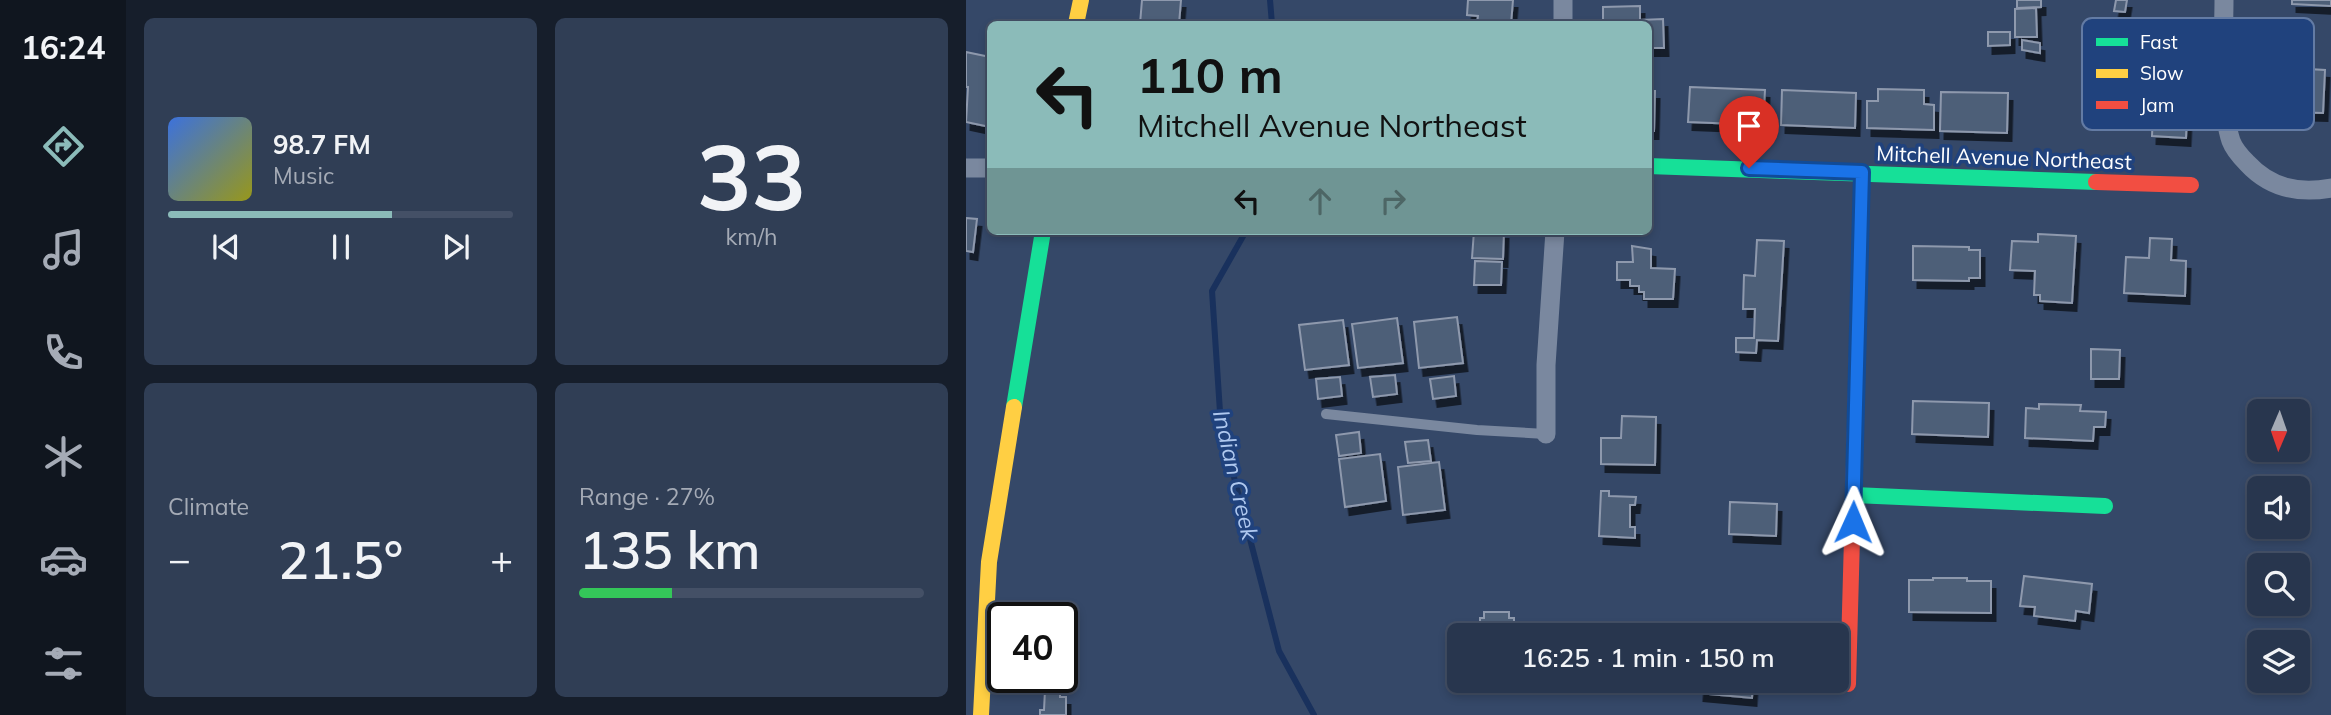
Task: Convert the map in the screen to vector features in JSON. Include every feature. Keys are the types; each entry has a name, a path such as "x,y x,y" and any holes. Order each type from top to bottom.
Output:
{"street":[{"path":"1077,21 1081,0"},
{"path":"1563,0 1563,21"},
{"path":"2224,0 2224,18"},
{"path":"2230,130 2232,142 2240,155 2257,173 2280,187 2311,192 2331,188"},
{"name":"Mitchell Avenue Northeast","path":"1652,166 2191,185"},
{"path":"966,168 987,168"},
{"path":"1849,652 1862,172"},
{"path":"981,715 989,562 1042,235"},
{"path":"1546,434 1546,365 1555,235"},
{"path":"1854,495 2105,506"}],"lane":[{"path":"1326,414 1546,434"}],"building":[{"path":"1142,0 1181,0 1179,21 1140,21"},
{"path":"1468,0 1513,0 1511,21 1477,21 1478,16 1467,15"},
{"path":"2017,0 2041,0 2041,7 2017,8"},
{"path":"2116,0 2127,0 2125,12 2114,11"},
{"path":"2292,0 2331,0 2331,6 2292,4"},
{"path":"1640,6 1640,20 1663,19 1664,48 1652,48 1652,21 1603,21 1603,7"},
{"path":"2036,8 2037,37 2015,37 2015,9"},
{"path":"1988,32 2010,32 2010,45 1988,46"},
{"path":"2022,40 2040,43 2040,53 2022,50"},
{"path":"966,52 987,56 987,126 966,122"},
{"path":"2314,69 2325,70 2323,113 2314,113"},
{"path":"1690,87 1765,90 1763,125 1688,122"},
{"path":"1878,89 1924,90 1924,104 1934,105 1934,130 1867,128 1867,101 1878,101"},
{"path":"1782,90 1856,93 1855,128 1781,125"},
{"path":"1652,91 1655,91 1652,131"},
{"path":"1941,92 2008,93 2007,133 1940,131"},
{"path":"2152,130 2186,130 2186,138 2152,136"},
{"path":"966,218 977,219 973,252 966,251"},
{"path":"2038,234 2076,236 2072,303 2040,301 2040,295 2034,295 2035,271 2010,270 2012,241 2038,242"},
{"path":"1474,235 1504,235 1503,259 1472,258"},
{"path":"2150,238 2172,239 2171,260 2186,261 2185,296 2124,293 2126,257 2149,258"},
{"path":"1757,240 1784,241 1778,341 1757,340 1756,353 1736,352 1736,338 1754,338 1755,309 1743,309 1744,275 1755,276"},
{"path":"1632,246 1651,249 1651,268 1675,269 1673,299 1644,299 1644,292 1639,292 1639,286 1630,286 1630,280 1617,280 1617,262 1633,262"},
{"path":"1913,246 1969,247 1969,250 1980,250 1980,278 1969,278 1969,281 1913,280"},
{"path":"1475,261 1502,262 1501,285 1474,285"},
{"path":"1457,317 1463,363 1419,368 1414,322"},
{"path":"1397,318 1403,363 1358,368 1352,324"},
{"path":"1343,320 1349,365 1305,370 1299,325"},
{"path":"2091,349 2120,350 2119,379 2091,379"},
{"path":"1395,375 1397,394 1373,397 1370,377"},
{"path":"1454,376 1456,396 1433,399 1430,379"},
{"path":"1340,377 1342,396 1318,399 1316,379"},
{"path":"1913,401 1989,403 1988,437 1912,434"},
{"path":"2039,404 2081,405 2080,411 2106,412 2105,427 2094,427 2093,441 2025,438 2026,408 2039,409"},
{"path":"1622,416 1656,417 1655,465 1601,464 1601,438 1621,438"},
{"path":"1359,432 1361,453 1339,456 1336,435"},
{"path":"1428,440 1431,461 1408,463 1405,442"},
{"path":"1380,454 1386,501 1345,507 1339,459"},
{"path":"1439,462 1445,510 1403,515 1398,467"},
{"path":"1601,491 1609,491 1609,496 1636,497 1635,505 1630,505 1630,527 1635,527 1635,538 1599,536"},
{"path":"1730,502 1777,504 1776,536 1729,534"},
{"path":"2024,576 2092,584 2089,613 2076,611 2075,621 2034,616 2035,607 2020,606"},
{"path":"1933,578 1991,581 1991,613 1909,612 1909,580"},
{"path":"1484,612 1509,612 1509,618 1514,618 1514,623 1480,623 1480,618 1484,618"},
{"path":"1045,693 1060,693 1060,697 1066,697 1066,715 1040,715 1040,710 1044,710"},
{"path":"1699,693 1752,693 1752,698"}],"waterway":[{"name":"Indian Creek","path":"1270,0 1272,21"},
{"name":"Indian Creek","path":"1244,235 1212,291 1221,427 1279,651 1314,715"}],"traffic: fast":[{"path":"1652,166 2096,182"},
{"path":"1014,407 1042,235"},
{"path":"1854,495 2105,506"}],"traffic: slow":[{"path":"1077,21 1081,0"},
{"path":"981,715 989,562 1014,407"}],"traffic: jam":[{"path":"1849,647 1862,172"},
{"path":"2096,182 2191,185"}],"route":[{"path":"1749,168 1862,172 1853,522"}]}
